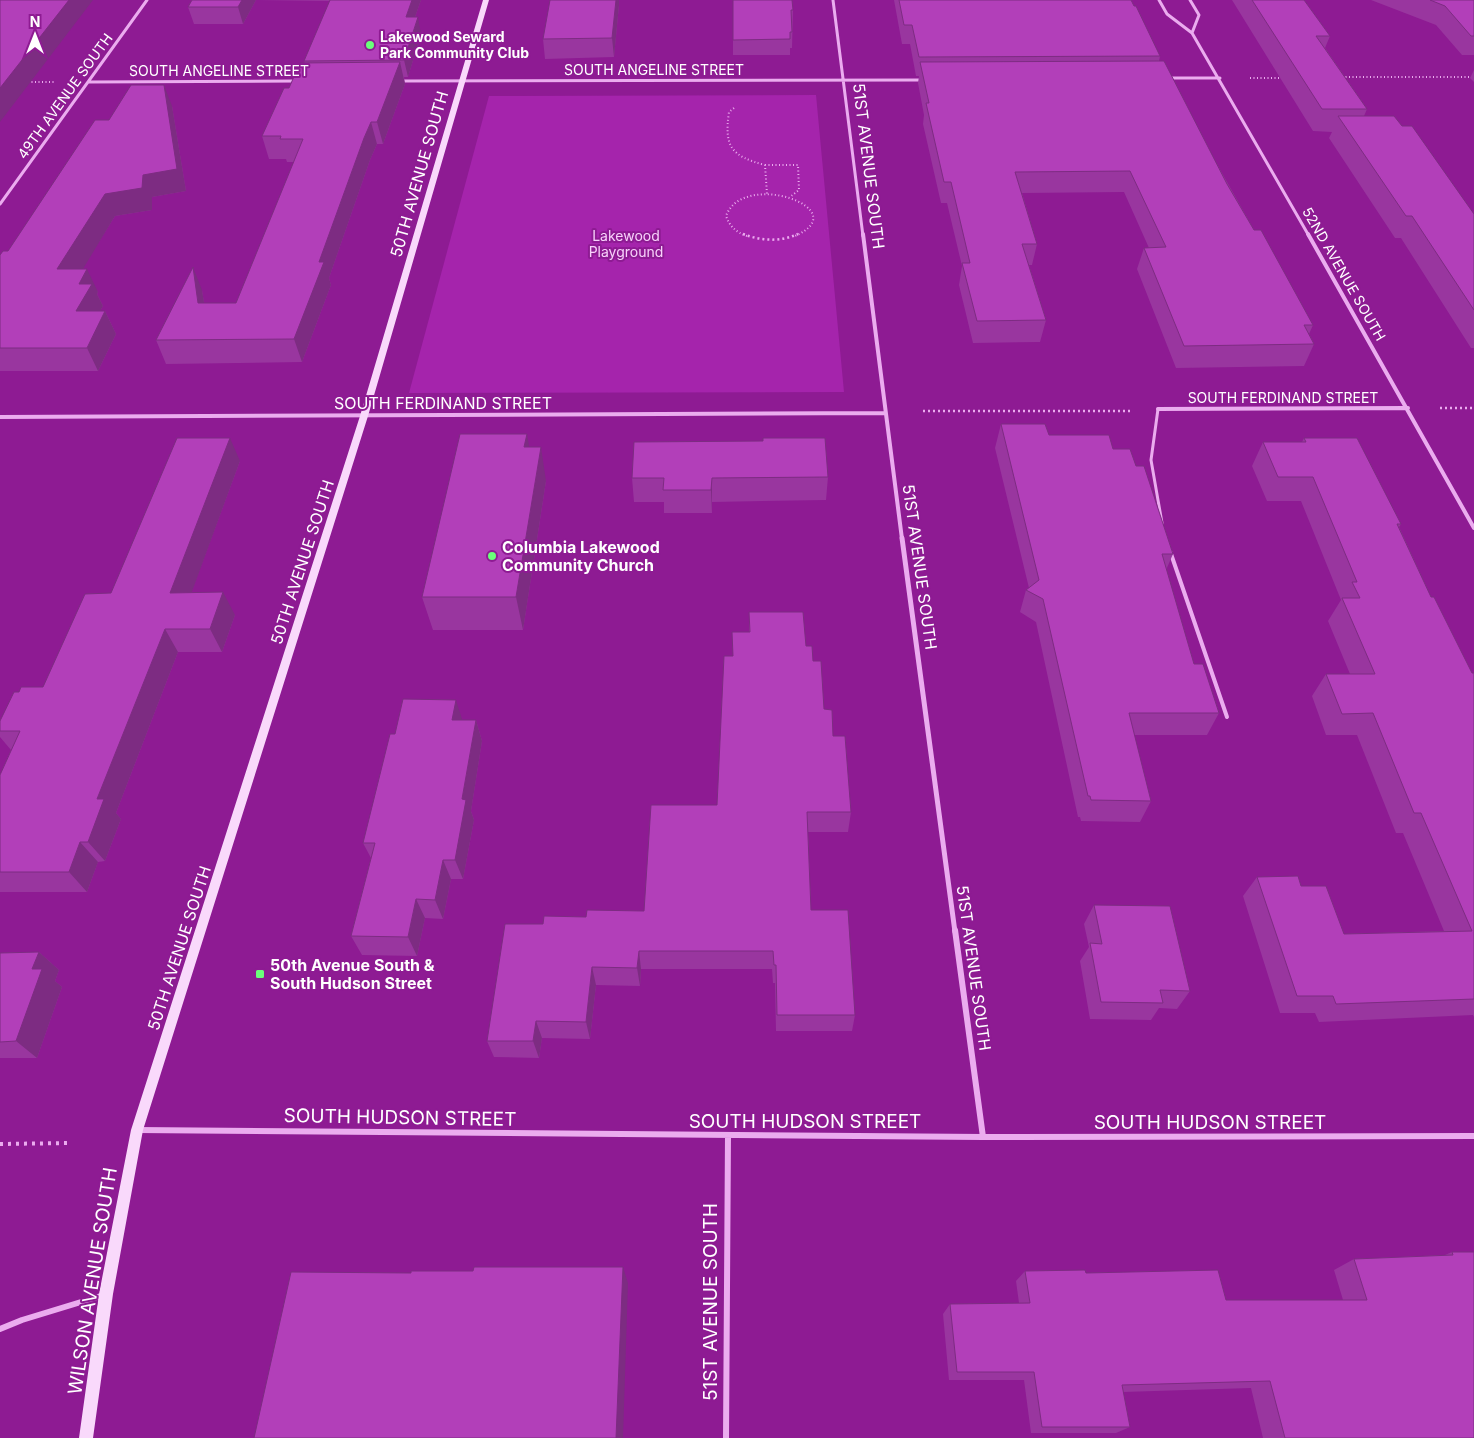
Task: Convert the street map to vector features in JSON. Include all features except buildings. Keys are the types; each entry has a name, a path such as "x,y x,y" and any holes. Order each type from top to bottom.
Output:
{"street":[{"name":"49TH AVENUE SOUTH","path":"0,204 147,0"},
{"name":"50TH AVENUE SOUTH","path":"137,1130 364,416 486,0"},
{"name":"51ST AVENUE SOUTH","path":"833,0 885,413 983,1138"},
{"name":"52ND AVENUE SOUTH","path":"1159,0 1166,14 1192,33 1220,78 1408,408 1474,528"},
{"path":"1190,0 1198,15 1192,33"},
{"path":"1162,78 1220,78"},
{"name":"SOUTH ANGELINE STREET","path":"390,81 925,80"},
{"name":"SOUTH ANGELINE STREET","path":"89,82 302,81"},
{"name":"SOUTH FERDINAND STREET","path":"1158,409 1408,408"},
{"name":"SOUTH FERDINAND STREET","path":"0,417 885,413"},
{"name":"SOUTH HUDSON STREET","path":"137,1130 983,1138 1474,1136"},
{"name":"WILSON AVENUE SOUTH","path":"86,1438 106,1294 137,1130"},
{"name":"51ST AVENUE SOUTH","path":"726,1438 728,1136"},
{"path":"0,1329 22,1320 106,1294"}],"lane":[{"path":"1158,409 1151,460 1163,531"},
{"path":"1170,549 1227,717"}],"path":[{"path":"1338,77 1474,77"},
{"path":"1246,78 1292,78"},
{"path":"20,82 52,82"},
{"path":"737,106 729,112 726,139 732,152 744,160 765,165 798,165 799,190 790,197"},
{"path":"765,165 767,194"},
{"path":"767,194 790,197 805,205 813,216 811,224 794,237 764,241 739,234 726,221 726,214 730,207 749,196 767,194"},
{"path":"1440,408 1474,408"},
{"path":"923,411 1138,410"},
{"path":"0,1144 70,1144"}],"green space":[{"name":"Lakewood Playground","path":"816,95 844,392 409,393 489,96"}],"place":[{"name":"Lakewood Seward Park Community Club","path":"370,45"},
{"name":"Columbia Lakewood Community Church","path":"492,556"},
{"name":"50th Avenue South & South Hudson Street","path":"260,974"}]}
